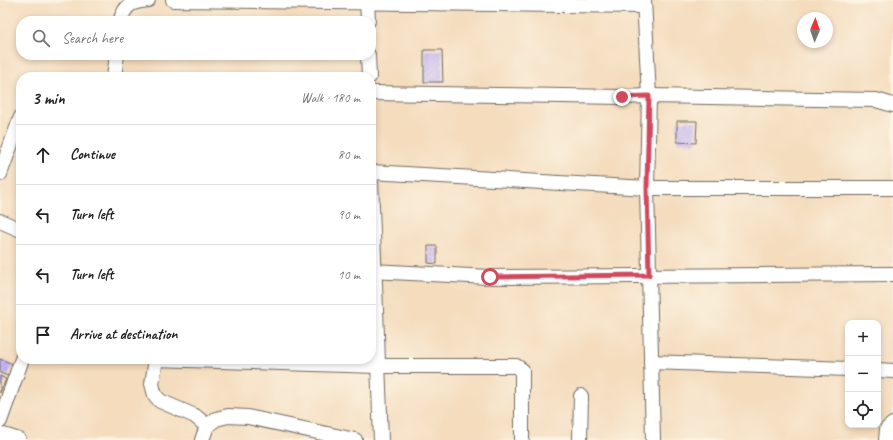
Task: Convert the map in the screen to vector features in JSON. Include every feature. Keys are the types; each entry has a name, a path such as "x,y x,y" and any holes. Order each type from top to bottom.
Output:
{"street":[{"path":"121,16 123,10 130,2 148,0"},
{"path":"173,0 644,3 649,96 647,188 653,440"},
{"path":"367,1 368,16"},
{"path":"115,72 116,60"},
{"path":"368,60 369,72"},
{"path":"376,93 876,100 893,105"},
{"path":"0,174 16,131"},
{"path":"376,172 647,188 893,188"},
{"path":"0,221 16,228"},
{"path":"376,272 490,277 893,274"},
{"path":"376,328 381,440"},
{"path":"651,362 845,369"},
{"path":"0,421 20,364"},
{"path":"155,364 152,384 155,395 160,401 195,416 207,426"},
{"path":"315,364 378,366 512,366 520,368 522,370 522,440"},
{"path":"881,370 893,371"},
{"path":"580,440 581,396"},
{"path":"202,440 207,426 216,419 228,416 248,417 355,440"},
{"path":"886,440 887,429 893,424"},
{"path":"0,434 19,440"}],"building":[{"path":"424,50 442,50 443,82 424,82"},
{"path":"677,121 697,121 696,143 677,142"},
{"path":"428,246 437,246 437,264 428,263"},
{"path":"0,359 13,364 8,376 0,373"},
{"path":"0,376 6,379 0,393"}],"route":[{"path":"490,277 649,275 647,188 649,96 622,97"}]}
